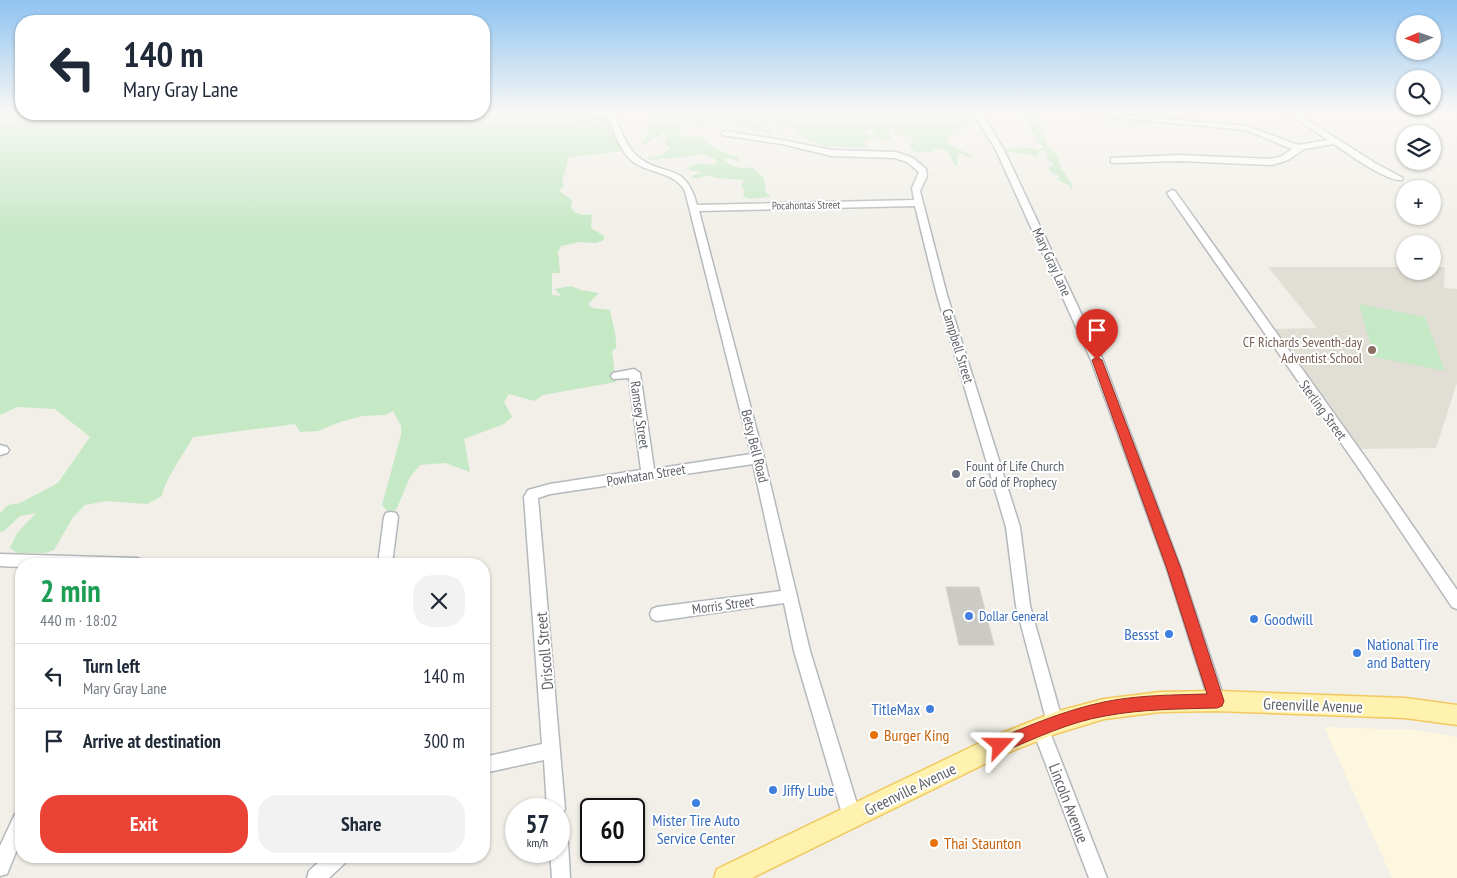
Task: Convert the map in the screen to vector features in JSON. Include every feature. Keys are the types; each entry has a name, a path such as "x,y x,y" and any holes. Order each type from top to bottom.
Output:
{"main road":[{"name":"Greenville Avenue","path":"726,878 1000,745 1084,714 1127,705 1160,702 1217,701 1405,708 1457,715"}],"street":[{"name":"Betsy Bell Road","path":"631,153 634,158 683,181 688,187 716,302 758,458 802,652 852,817"},
{"name":"Campbell Street","path":"860,153 890,154 906,158 916,163 923,171 923,178 915,188 942,295 1013,527 1019,566 1022,606 1048,726"},
{"name":"Mary Gray Lane","path":"1001,153 1097,360 1174,569 1217,701"},
{"path":"1114,160 1179,158 1272,162 1285,158 1291,153"},
{"path":"1353,153 1372,165 1399,178"},
{"name":"Sterling Street","path":"1172,193 1365,467 1457,602"},
{"name":"Pocahontas Street","path":"694,208 919,203"},
{"name":"Ramsey Street","path":"617,376 634,373 648,474"},
{"name":"Powhatan Street","path":"534,494 550,489 758,458"},
{"name":"Driscoll Street","path":"534,494 531,497 530,504 555,798"},
{"path":"386,558 391,517"},
{"path":"0,560 15,560"},
{"name":"Morris Street","path":"658,614 788,596"},
{"name":"Lincoln Avenue","path":"1048,726 1098,878"},
{"path":"490,764 552,750"},
{"path":"0,866 15,833"},
{"path":"316,878 331,863"},
{"path":"560,863 561,878"}],"shaded area":[{"name":"CF Richards Seventh-day Adventist School","path":"1268,267 1396,267 1396,280 1441,280 1441,267 1445,267 1444,288 1457,289 1457,383 1436,448 1356,449 1273,329 1317,328"},
{"path":"1324,727 1414,730 1457,737 1457,878 1392,878"}],"green space":[{"path":"0,153 607,153 569,157 562,183 564,186 559,191 572,200 571,207 574,212 584,215 592,214 591,228 604,236 604,240 596,243 579,242 561,246 558,252 560,273 552,273 552,295 561,296 555,289 571,286 599,293 588,304 592,308 610,310 616,338 616,348 612,351 616,382 543,395 534,401 509,394 504,402 512,417 504,424 464,439 470,472 445,463 420,465 410,477 396,510 388,512 382,505 401,435 401,426 393,411 385,415 362,416 318,431 300,432 295,424 193,437 171,475 162,496 147,504 106,501 85,505 73,517 54,550 45,553 17,553 10,548 17,533 36,513 20,516 4,531 0,532 0,513 8,505 20,503 58,483 90,437 55,409 17,407 0,415"},
{"path":"664,153 726,153 738,157 740,161 727,158 724,160 741,168 752,167 763,177 766,188 764,190 770,197 749,199 743,196 744,190 741,186 744,180 715,178 708,175 697,179 690,176 701,173 699,171 690,171 688,167 700,163 715,165 716,159 698,153 696,156 649,160 648,158"},
{"path":"949,153 958,153 959,157 956,159 958,165 955,165"},
{"path":"960,153 967,153 972,156 970,158"},
{"path":"1018,153 1039,153 1038,156"},
{"path":"1047,153 1055,153 1057,155 1061,169 1072,184 1072,190 1069,185 1056,179 1060,178 1059,175 1052,173 1048,168 1054,164 1046,158 1048,156"},
{"path":"1359,304 1425,317 1445,371 1374,357"}],"building":[{"name":"Dollar General","path":"946,587 979,587 994,645 959,645"}],"place":[{"name":"CF Richards Seventh-day Adventist School","path":"1372,350"},
{"name":"Fount of Life Church of God of Prophecy","path":"956,474"},
{"name":"Dollar General","path":"969,616"},
{"name":"Goodwill","path":"1254,619"},
{"name":"Bessst","path":"1169,634"},
{"name":"National Tire and Battery","path":"1357,653"},
{"name":"TitleMax","path":"930,709"},
{"name":"Burger King","path":"874,735"},
{"name":"Jiffy Lube","path":"773,790"},
{"name":"Mister Tire Auto Service Center","path":"696,803"},
{"name":"Thai Staunton","path":"934,843"}],"route":[{"path":"1000,745 1040,728 1104,709 1160,702 1217,701 1174,569 1097,360"}]}
